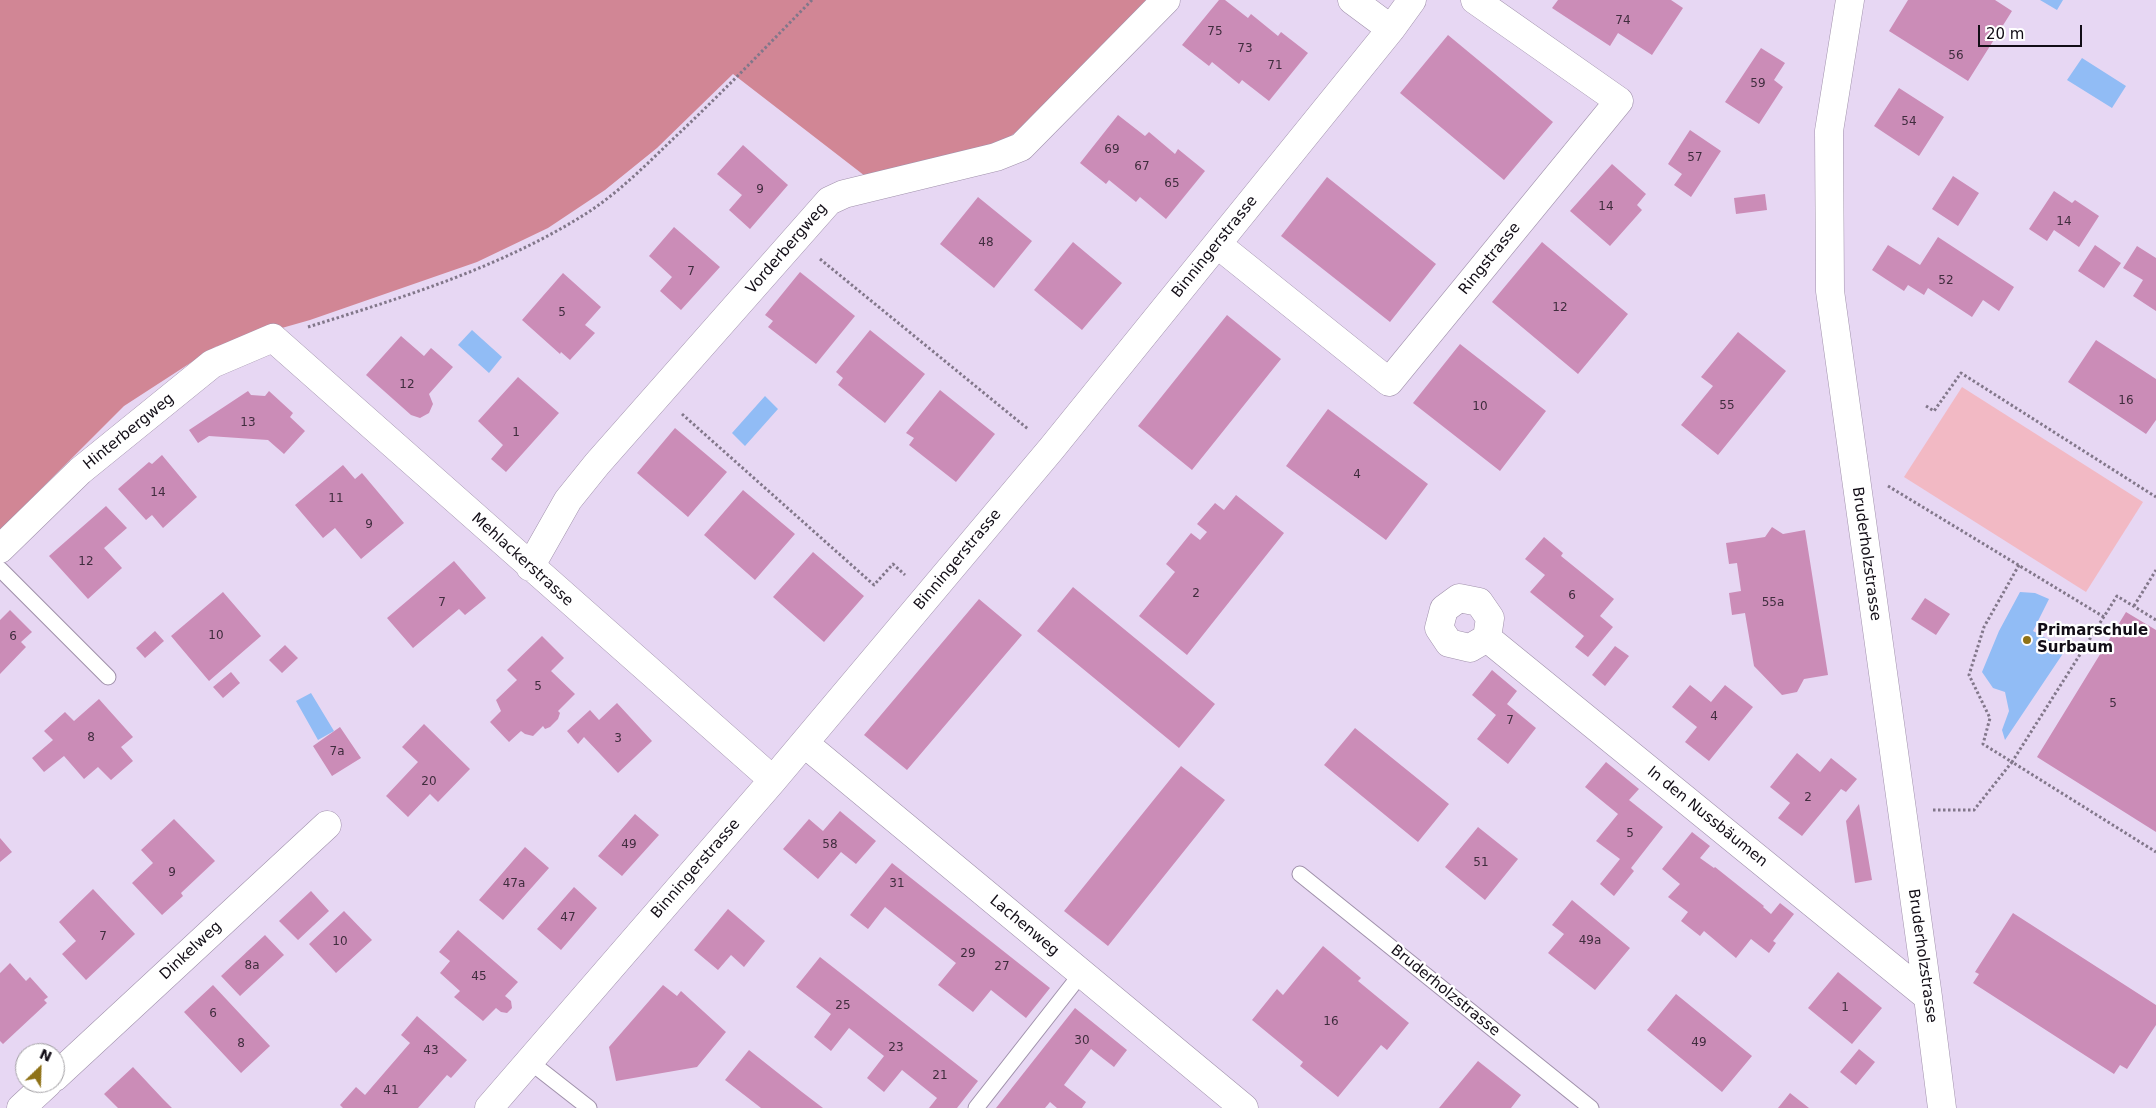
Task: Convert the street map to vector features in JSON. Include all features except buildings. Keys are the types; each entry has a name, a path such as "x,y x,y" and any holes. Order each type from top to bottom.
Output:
{"street":[{"name":"Vorderbergweg","path":"530,567 568,500 597,464 829,201 844,194 996,157 1021,147 1166,0"},
{"path":"1352,0 1391,29"},
{"name":"Binningerstrasse","path":"489,1108 773,780 1052,448 1391,29 1412,0"},
{"name":"Ringstrasse","path":"1217,244 1389,382 1619,101 1475,0"},
{"name":"Bruderholzstrasse","path":"1850,0 1829,131 1830,291 1942,1108"},
{"name":"Hinterbergweg","path":"0,549 80,472 212,364 273,338"},
{"name":"Mehlackerstrasse","path":"273,338 773,780"},
{"name":"In den Nussbäumen","path":"1486,638 1928,997"},
{"name":"Lachenweg","path":"804,743 1244,1108"},
{"name":"Dinkelweg","path":"65,1068 328,825"},
{"path":"21,1108 37,1093"},
{"path":"0,1097 12,1108"}],"lane":[{"path":"0,569 108,677"},
{"name":"Bruderholzstrasse","path":"1300,874 1591,1108"},
{"path":"976,1108 1081,974"},
{"path":"530,1062 590,1108"}],"path":[{"path":"273,338 466,274 534,244 589,212 640,171 690,124 812,0"},
{"path":"796,239 1052,448"},
{"path":"1926,406 1934,411 1961,373 2156,497"},
{"path":"659,394 874,585 893,564 929,595"},
{"path":"1854,465 2104,617"},
{"path":"2020,565 1984,627 1969,675 1990,718 1983,744 2156,852"},
{"path":"2134,606 2156,570"},
{"path":"1901,811 1974,810 2012,762 2117,596 2156,620"}],"shaded area":[{"path":"0,0 1148,0 1054,103 1003,142 865,176 733,74 657,148 605,190 548,228 477,262 310,320 215,347 124,406 0,530"},
{"path":"1962,387 2143,502 2086,592 1904,477"}],"water":[{"path":"2040,0 2063,0 2057,10"},
{"path":"2082,58 2126,86 2112,108 2067,80"},
{"path":"472,330 502,357 489,373 458,345"},
{"path":"765,396 778,409 745,446 732,433"},
{"path":"2020,592 2035,593 2049,599 2033,631 2066,649 2005,740 2002,730 2009,711 2005,692 1993,688 1982,672 1999,631"},
{"path":"311,693 334,731 318,740 296,701"}],"place":[{"name":"Primarschule Surbaum","path":"2027,640"}]}
